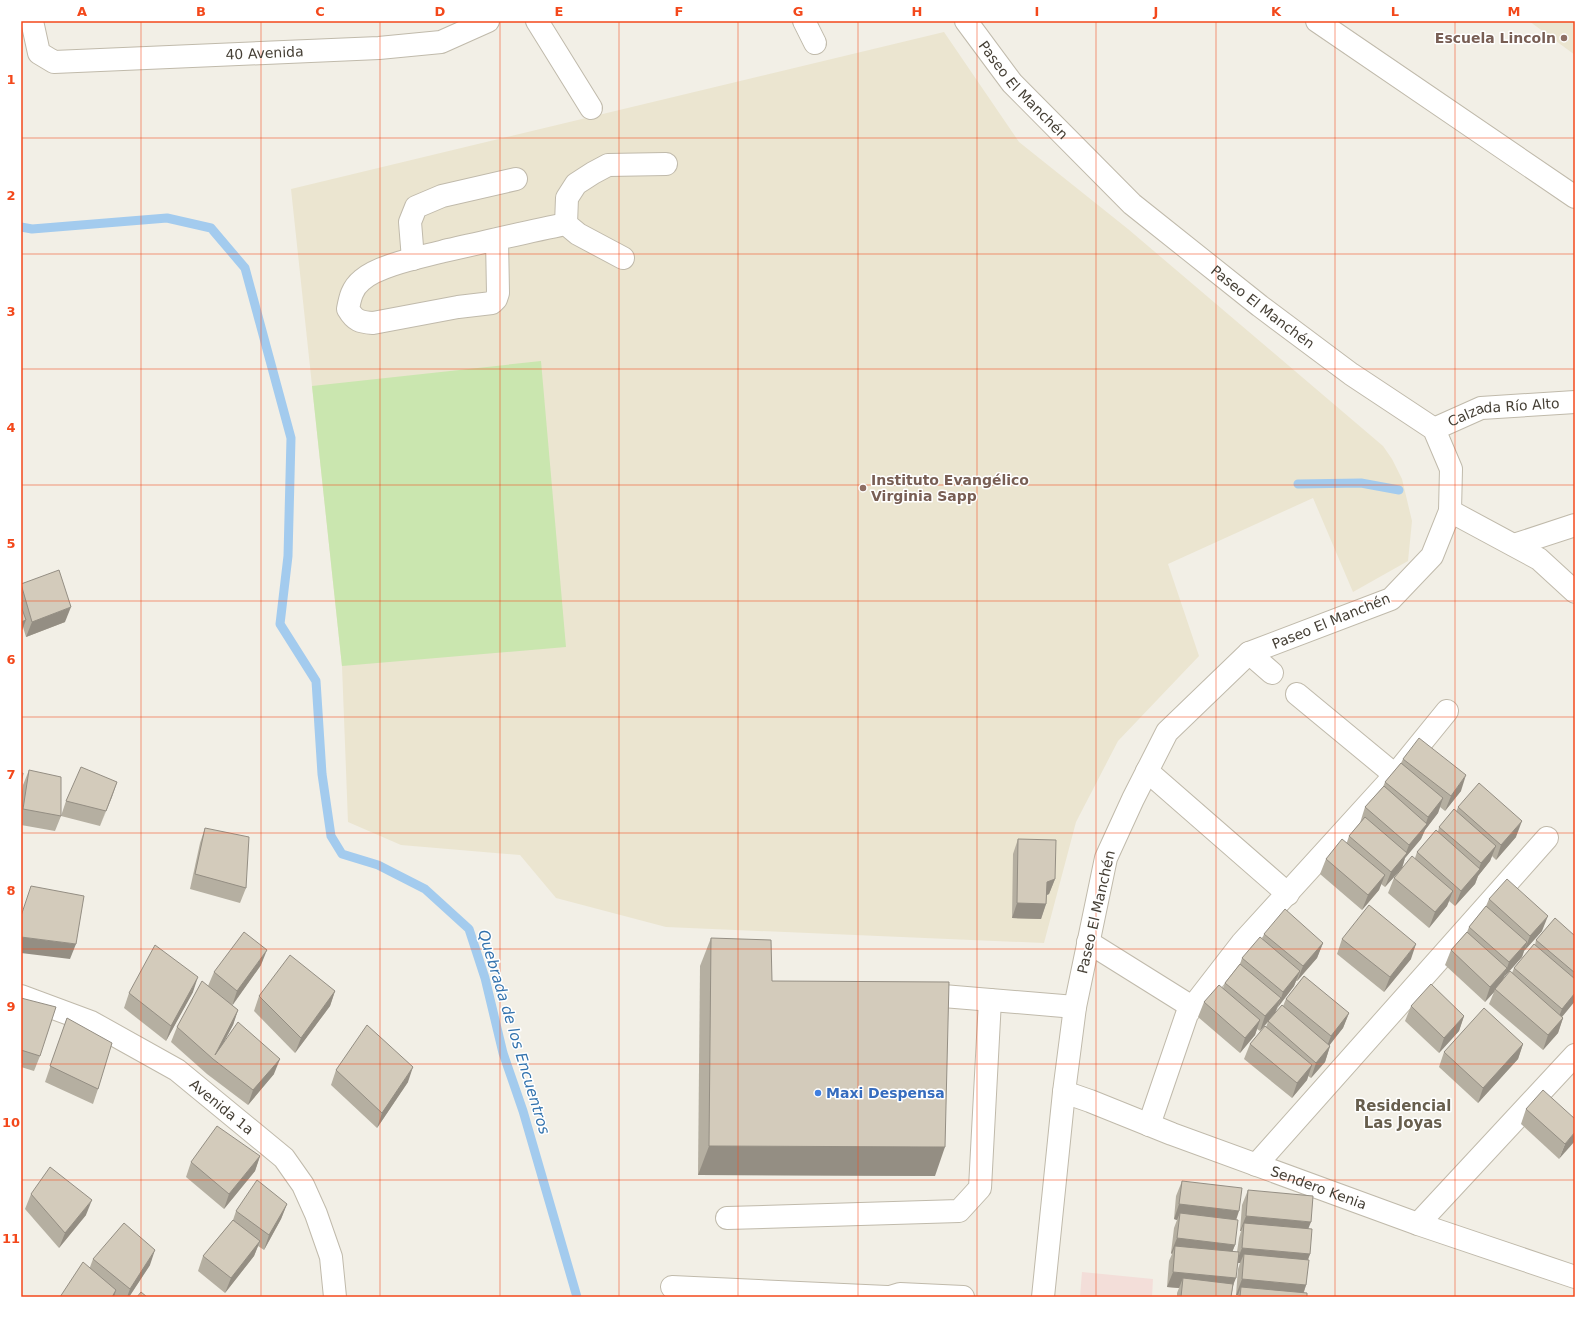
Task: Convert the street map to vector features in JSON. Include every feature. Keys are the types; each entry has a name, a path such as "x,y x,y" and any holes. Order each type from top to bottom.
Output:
{"street":[{"name":"40 Avenida","path":"32,21 39,53 54,62 379,48 441,42 488,21"},
{"path":"537,21 590,108"},
{"path":"804,21 816,43"},
{"name":"Paseo El Manchén","path":"966,21 1012,83 1132,204 1290,329 1351,374 1434,429 1451,469 1450,511 1432,556 1391,599 1249,653 1167,732 1147,771 1106,858 1075,1007 1064,1092 1043,1297"},
{"path":"1317,21 1575,197"},
{"path":"566,224 567,198 576,184 593,172 608,165 666,164"},
{"path":"413,259 410,222 416,207 442,196 516,179"},
{"path":"497,239 498,293 496,299 492,303 458,306 373,323 359,322 351,316 348,309 351,292 360,281 370,274 413,259 497,239 566,224"},
{"path":"566,224 578,234 623,258"},
{"name":"Calzada Río Alto","path":"1434,429 1481,408 1575,402"},
{"path":"1450,511 1539,559 1575,592"},
{"path":"1514,545 1575,525"},
{"path":"1249,653 1272,673"},
{"path":"1297,694 1395,775"},
{"path":"1149,1125 1187,1014 1192,1007 1242,943 1395,775 1447,711"},
{"path":"1147,771 1288,894"},
{"path":"1256,1165 1547,838"},
{"path":"1088,942 1192,1007"},
{"path":"903,992 1075,1007"},
{"name":"Avenida 1a","path":"21,996 91,1022 177,1070 284,1158 303,1185 316,1214 331,1257 335,1297"},
{"path":"727,1218 959,1211 980,1188 990,1000"},
{"path":"1418,1224 1575,1055"},
{"name":"Sendero Kenia","path":"1064,1092 1256,1165 1418,1224 1575,1277"},
{"path":"672,1287 888,1297 900,1294 963,1297"}],"shaded area":[{"name":"Escuela Lincoln","path":"1529,21 1575,21 1575,55"},
{"name":"Instituto Evangélico Virginia Sapp","path":"944,32 1019,142 1128,229 1383,446 1392,459 1402,479 1412,521 1408,561 1353,592 1313,498 1168,564 1199,656 1118,741 1076,822 1044,943 666,927 556,898 520,855 401,845 348,822 342,666 291,189"},
{"path":"1082,1272 1153,1279 1152,1297 1080,1297"}],"green space":[{"path":"541,361 566,647 342,666 312,386"}],"building":[{"path":"59,570 71,607 32,622 21,584"},
{"path":"21,606 26,620 21,622"},
{"path":"1419,738 1466,775 1451,796 1403,759"},
{"path":"1401,763 1443,798 1428,817 1385,782"},
{"path":"81,767 117,782 106,811 66,801"},
{"path":"29,770 61,777 61,816 23,809"},
{"path":"21,773 23,773 21,785"},
{"path":"1479,783 1522,821 1501,845 1458,807"},
{"path":"1384,786 1427,824 1409,845 1365,807"},
{"path":"1454,809 1496,846 1481,863 1439,827"},
{"path":"1365,817 1407,853 1391,872 1349,836"},
{"path":"205,828 249,837 246,888 195,874"},
{"path":"1436,830 1480,869 1461,891 1417,852"},
{"path":"1018,839 1056,840 1055,879 1047,882 1046,904 1017,903"},
{"path":"1342,839 1385,875 1368,895 1326,859"},
{"path":"1412,856 1453,891 1435,912 1394,878"},
{"path":"1507,879 1548,916 1530,936 1489,899"},
{"path":"31,886 84,896 76,944 21,937 21,916"},
{"path":"1369,905 1416,944 1390,977 1342,939"},
{"path":"1486,906 1527,942 1509,962 1469,927"},
{"path":"1285,909 1323,943 1303,966 1264,934"},
{"path":"1555,918 1575,936 1575,973 1536,940"},
{"path":"244,932 267,950 237,991 214,972"},
{"path":"1467,932 1507,968 1490,987 1451,950"},
{"path":"1260,937 1300,971 1283,992 1242,958"},
{"name":"Maxi Despensa","path":"711,938 771,940 772,981 949,982 945,1147 709,1146"},
{"path":"1534,944 1575,979 1575,993 1562,1009 1514,968"},
{"path":"155,945 198,977 171,1026 129,993"},
{"path":"290,955 335,991 301,1038 259,996"},
{"path":"1240,964 1281,998 1265,1016 1225,983"},
{"path":"1510,971 1563,1018 1548,1035 1495,989"},
{"path":"1304,976 1349,1013 1331,1036 1286,999"},
{"path":"202,981 238,1010 215,1055 238,1022 280,1059 253,1090 213,1059 177,1027"},
{"path":"1431,984 1464,1016 1444,1038 1411,1006"},
{"path":"1219,985 1260,1020 1245,1038 1204,1002"},
{"path":"21,998 56,1007 40,1056 21,1050"},
{"path":"1282,1005 1330,1046 1316,1063 1268,1021"},
{"path":"1484,1008 1523,1044 1483,1088 1444,1052"},
{"path":"67,1018 112,1043 98,1089 50,1066"},
{"path":"367,1025 413,1067 382,1113 336,1070"},
{"path":"1265,1026 1312,1065 1297,1083 1250,1044"},
{"path":"1543,1090 1575,1119 1575,1132 1565,1144 1526,1109"},
{"path":"217,1126 260,1156 229,1194 191,1162"},
{"path":"50,1167 92,1200 65,1233 31,1194"},
{"path":"257,1180 287,1204 269,1235 236,1211"},
{"path":"1182,1181 1242,1188 1239,1211 1179,1204"},
{"path":"1248,1190 1313,1196 1311,1222 1246,1216"},
{"path":"1180,1213 1238,1220 1235,1245 1177,1238"},
{"path":"233,1220 260,1241 231,1278 203,1256"},
{"path":"124,1223 155,1250 130,1289 93,1259"},
{"path":"1244,1223 1312,1229 1310,1254 1242,1248"},
{"path":"1175,1246 1239,1252 1236,1278 1173,1272"},
{"path":"1244,1254 1309,1260 1306,1285 1242,1279"},
{"path":"83,1262 116,1290 112,1297 60,1297"},
{"path":"1183,1278 1233,1284 1231,1297 1181,1297"},
{"path":"1241,1287 1307,1293 1307,1297 1240,1297"},
{"path":"141,1292 147,1297 137,1297"}],"waterway":[{"name":"Quebrada de los Encuentros","path":"21,227 32,229 167,218 211,228 245,268 291,438 288,556 280,624 316,681 322,774 331,836 342,854 378,865 425,889 469,929 485,978 503,1053 523,1111 577,1297"},
{"path":"1298,484 1361,483 1399,490"}],"place":[{"name":"Escuela Lincoln","path":"1564,38"},
{"name":"Instituto Evangélico Virginia Sapp","path":"863,488"},
{"name":"Maxi Despensa","path":"818,1093"}],"district":[{"name":"Residencial Las Joyas","path":"1403,1114"}]}
